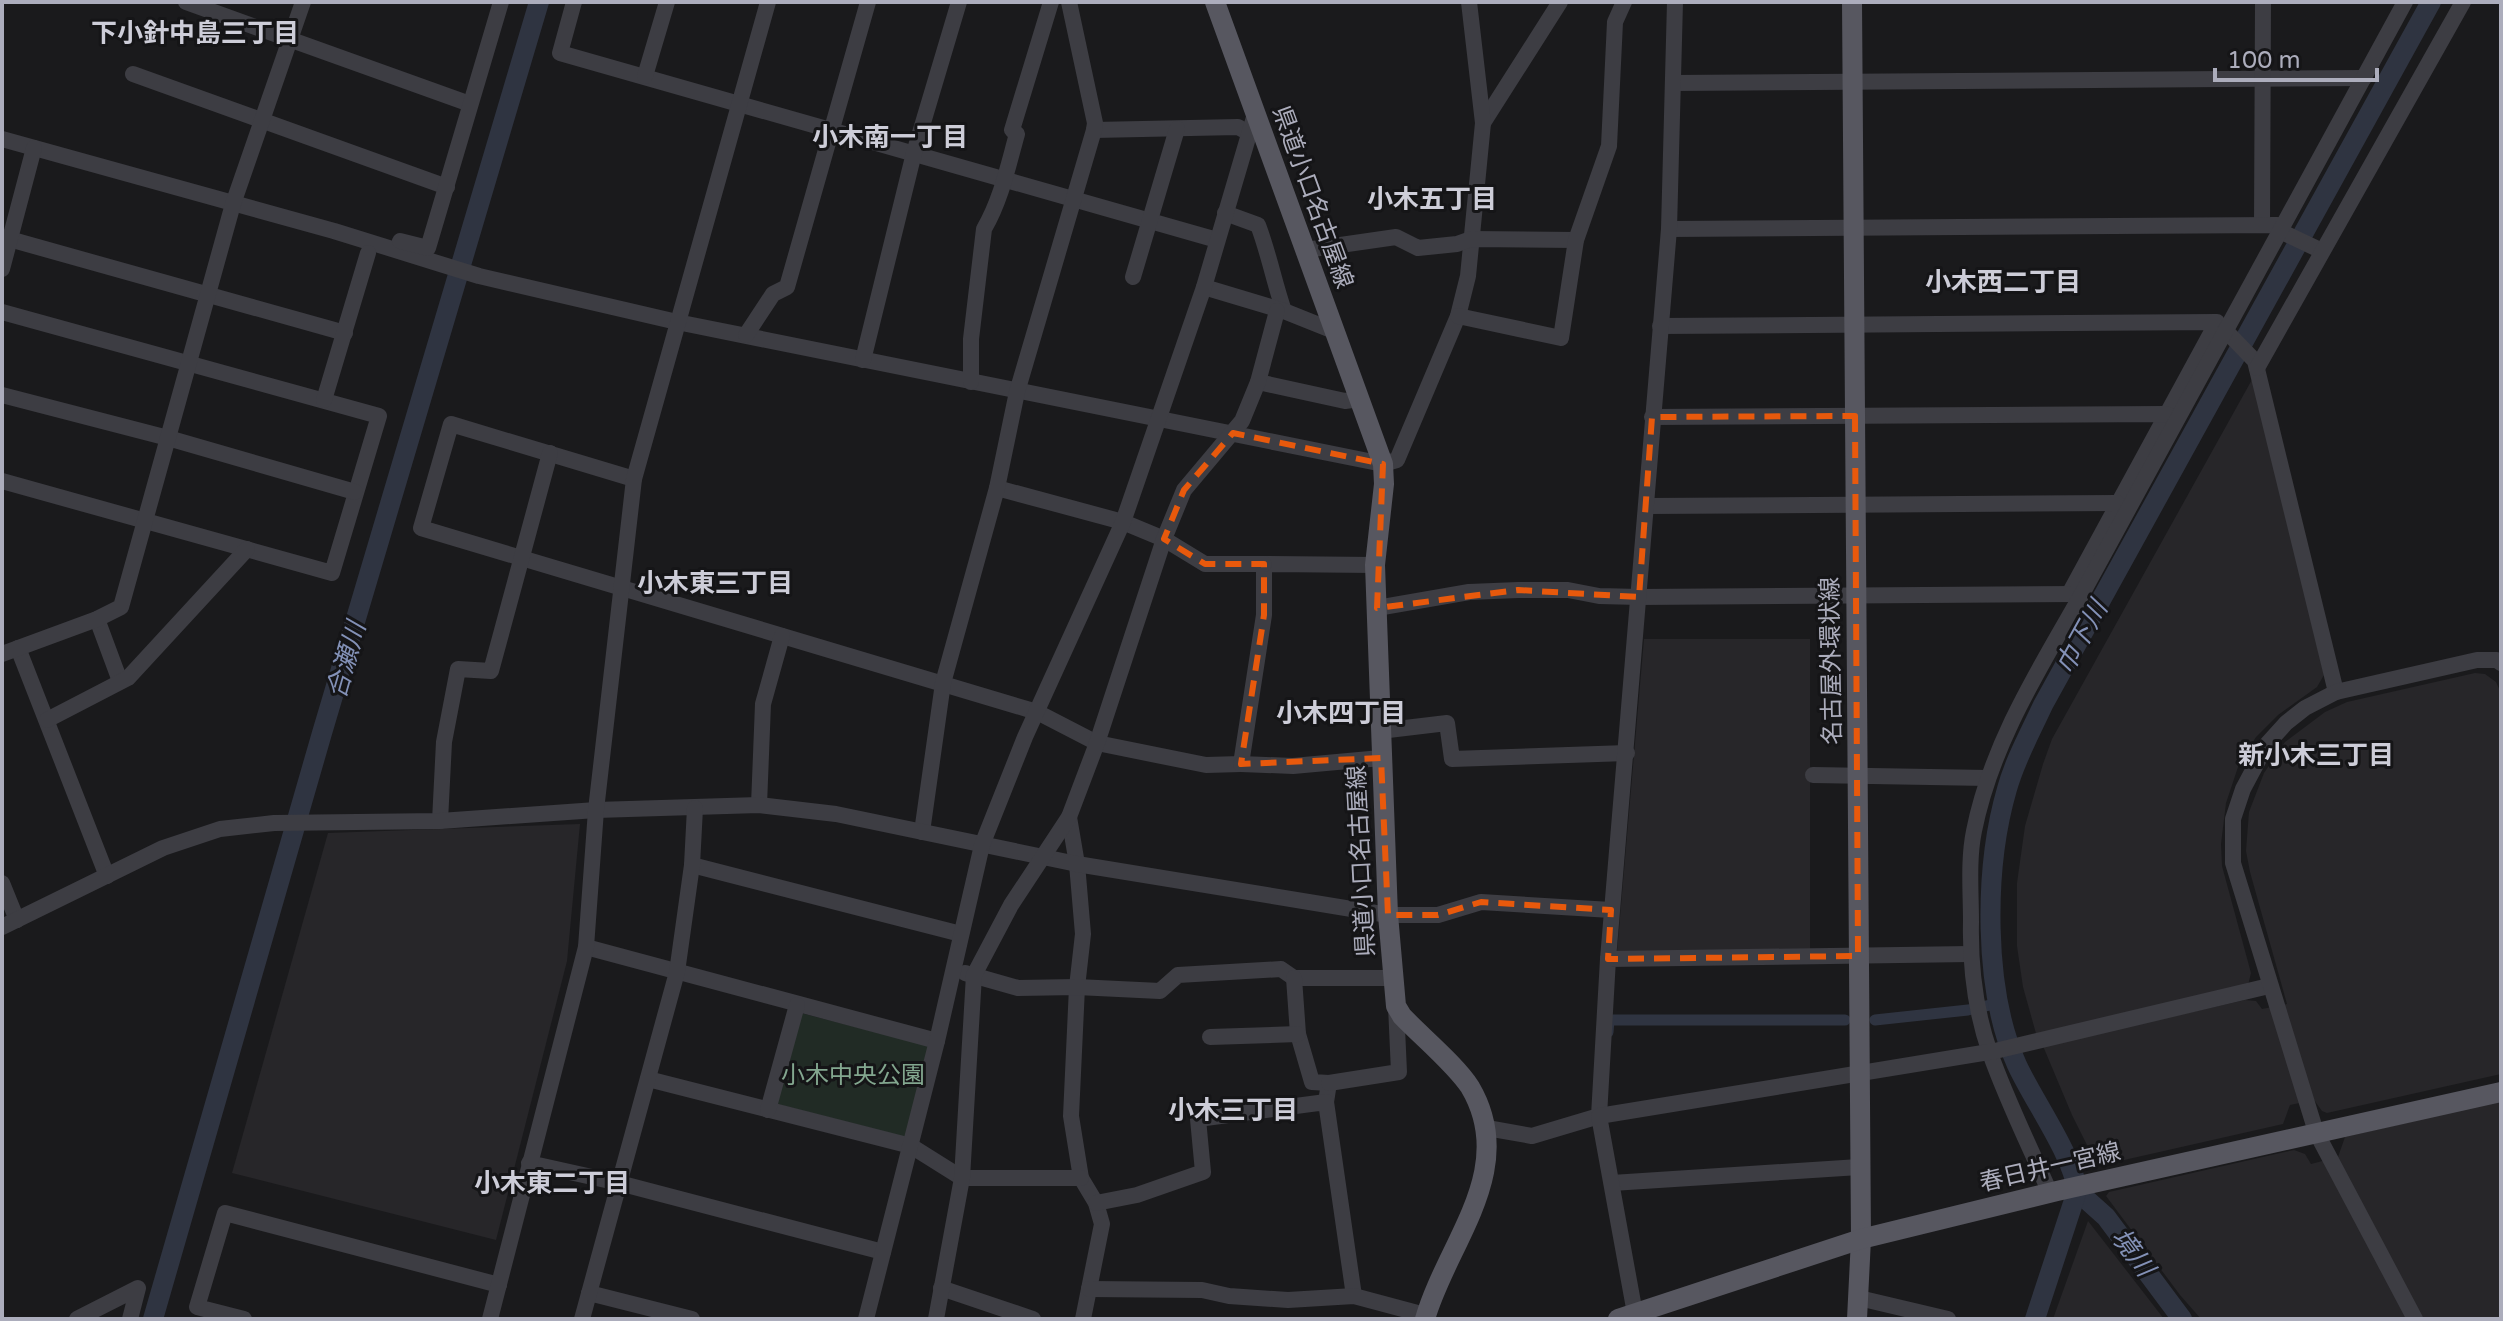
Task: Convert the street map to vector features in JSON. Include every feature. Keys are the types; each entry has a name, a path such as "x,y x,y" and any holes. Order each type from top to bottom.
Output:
{"main road":[{"name":"県道小口名古屋線","path":"1215,2 1252,123 1306,250 1383,464 1384,484 1375,565 1388,915 1396,1006"},
{"name":"名古屋外環状線","path":"1852,2 1861,1239 1858,1309"},
{"path":"1396,1006 1469,1086 1487,1128 1487,1152 1481,1185 1425,1317"},
{"name":"春日井一宮線","path":"1630,1317 1861,1239 2053,1192 2501,1092"}],"street":[{"path":"186,2 470,104"},
{"path":"107,876 47,720 10,651 121,607 233,204 303,2"},
{"path":"334,231 341,226 428,248 501,2"},
{"path":"574,2 560,53 1217,240"},
{"path":"645,76 667,2"},
{"path":"490,1319 586,947 596,810 634,479 768,2"},
{"path":"746,335 773,294 787,287 868,2"},
{"path":"863,360 914,153 959,2"},
{"path":"971,382 971,339 984,229 993,214 1004,180 1017,134 1012,130 1051,2"},
{"path":"922,832 943,683 997,488 1017,392 1094,130 1069,2"},
{"path":"2,139 334,231 479,276 677,322 1383,464 1397,460 1458,316 1468,276 1483,123 1469,2"},
{"path":"1483,123 1560,2"},
{"path":"1458,316 1561,338 1576,240 1609,146 1615,22 1624,2"},
{"path":"1630,1317 1612,1183 1599,1116 1611,910 1627,753 1669,229 1675,2"},
{"path":"2262,225 2263,2"},
{"path":"2076,594 2117,503 2228,332 2405,2"},
{"path":"2255,362 2463,2"},
{"path":"133,74 447,187"},
{"path":"1673,83 2364,78"},
{"path":"1094,130 1238,127 1252,123"},
{"path":"866,1319 937,1041 982,845 1025,737 1123,522 1204,287 1252,123"},
{"path":"1133,277 1177,129"},
{"path":"2,269 6,238 34,148"},
{"path":"936,1319 962,1178 974,975 1011,905 1069,817 1097,743 1164,539 1184,490 1242,421 1281,311 1271,275 1271,258 1258,225 1225,213"},
{"path":"1669,229 2277,225 2282,232 2319,249"},
{"path":"1306,250 1396,237 1418,248 1457,244 1471,239 1576,240"},
{"path":"6,238 345,333"},
{"path":"324,400 368,253"},
{"path":"1204,287 1334,331"},
{"path":"2,312 379,416 332,573 2,481"},
{"path":"1660,326 2217,322 2172,416 2028,687 1988,778 1973,833 1970,954 1979,1007 1992,1052 2053,1192"},
{"path":"2228,332 2255,362 2336,692"},
{"path":"1258,382 1345,401 1359,399"},
{"path":"2,395 168,438 355,492"},
{"path":"1652,417 2172,416"},
{"path":"634,479 451,424 421,528 1037,712 1097,743 1206,765 1293,766 1381,758"},
{"path":"440,821 444,742 458,669 491,671 550,453"},
{"path":"997,488 1123,522 1164,539 1205,564 1375,565"},
{"path":"1647,506 2117,503"},
{"path":"47,720 128,678 247,549"},
{"path":"1241,764 1264,615 1264,564"},
{"path":"1377,608 1469,592 1518,590 1568,590 1599,596 1639,597 2076,594"},
{"path":"97,619 120,681"},
{"path":"759,805 763,704 782,636"},
{"path":"2415,1319 2316,1132 2233,863 2233,819 2253,766 2267,744 2305,708 2336,692 2477,660 2497,660 2501,663"},
{"path":"1380,731 1447,723 1452,759 1627,753"},
{"path":"1813,775 1988,778"},
{"path":"2,883 9,924 187,838 220,829 274,823 440,821 596,810 759,805 836,814 1077,864 1388,915 1438,915 1481,902 1611,910"},
{"path":"582,1319 677,972 692,865 695,808"},
{"path":"1069,817 1083,934 1077,987 1071,1116 1081,1178 1096,1203 1102,1224 1083,1319"},
{"path":"692,865 961,934"},
{"path":"586,947 937,1041"},
{"path":"1608,959 1970,954"},
{"path":"952,971 1018,988 1160,991 1178,975 1281,969 1294,978 1393,978"},
{"path":"1294,978 1298,1034 1312,1082 1329,1083 1399,1072 1396,1006"},
{"path":"1487,1128 1532,1136 1599,1116 1992,1052 2269,986"},
{"path":"768,1110 797,1005"},
{"path":"1210,1037 1298,1034"},
{"path":"648,1079 911,1146 962,1178 1081,1178"},
{"path":"1329,1083 1326,1102 1354,1296"},
{"path":"1096,1203 1137,1195 1203,1172 1198,1119 1326,1102"},
{"path":"529,1163 619,1183 883,1252"},
{"path":"1612,1183 1859,1167"},
{"path":"244,1319 197,1307 225,1213 499,1285"},
{"path":"77,1319 138,1288 130,1319"},
{"path":"941,1288 1007,1314 1033,1319"},
{"path":"1089,1289 1202,1290 1229,1296 1288,1300 1354,1296 1425,1317"},
{"path":"589,1293 692,1319"},
{"path":"1858,1309 1948,1319"}],"highlighted area":[{"path":"1855,416 1858,956 1608,959 1611,910 1481,902 1438,915 1388,915 1381,758 1241,764 1264,615 1264,564 1205,564 1164,539 1184,490 1233,433 1383,464 1377,608 1518,590 1639,597 1652,417"}],"shaded area":[{"path":"2254,376 2324,675 2317,687 2278,715 2256,737 2239,764 2226,803 2222,866 2251,973 2248,985 2037,1037 2023,987 2017,946 2017,883 2025,826 2043,764 2052,739"},
{"path":"1644,639 1810,639 1810,949 1617,952"},
{"path":"2475,673 2485,674 2496,682 2501,693 2501,1074 2327,1113 2314,1100 2290,1105 2283,1124 2102,1165 2091,1153 2072,1115 2043,1046 2245,1000 2256,1001 2262,1009 2287,1004 2246,851 2249,812 2264,773 2285,742 2325,712 2347,702"},
{"path":"580,824 567,961 496,1240 232,1173 328,833"},
{"path":"2501,1101 2501,1319 2201,1319 2106,1196 2109,1192 2294,1150 2305,1154 2311,1164 2338,1157 2345,1137"},
{"path":"2088,1221 2164,1319 2053,1319"}],"green space":[{"name":"小木中央公園","path":"801,1013 929,1046 905,1137 777,1104"}],"waterway":[{"name":"合瀬川","path":"153,1319 322,733 539,2"},
{"name":"巾下川","path":"2035,1319 2077,1191 2061,1145 2017,1065 1998,1001 1993,966 1991,891 1999,820 2007,789 2018,757 2043,705 2431,2"},
{"path":"1875,1020 1968,1010 1999,1003"},
{"path":"1608,1032 1609,1020 1845,1020"},
{"name":"境川","path":"2077,1191 2106,1217 2182,1319"}],"district":[{"name":"下小針中島三丁目","path":"195,33"},
{"name":"小木南一丁目","path":"890,137"},
{"name":"小木五丁目","path":"1432,199"},
{"name":"小木西二丁目","path":"2003,282"},
{"name":"小木東三丁目","path":"715,583"},
{"name":"小木四丁目","path":"1341,713"},
{"name":"新小木三丁目","path":"2316,755"},
{"name":"小木三丁目","path":"1233,1110"},
{"name":"小木東二丁目","path":"552,1183"}]}
